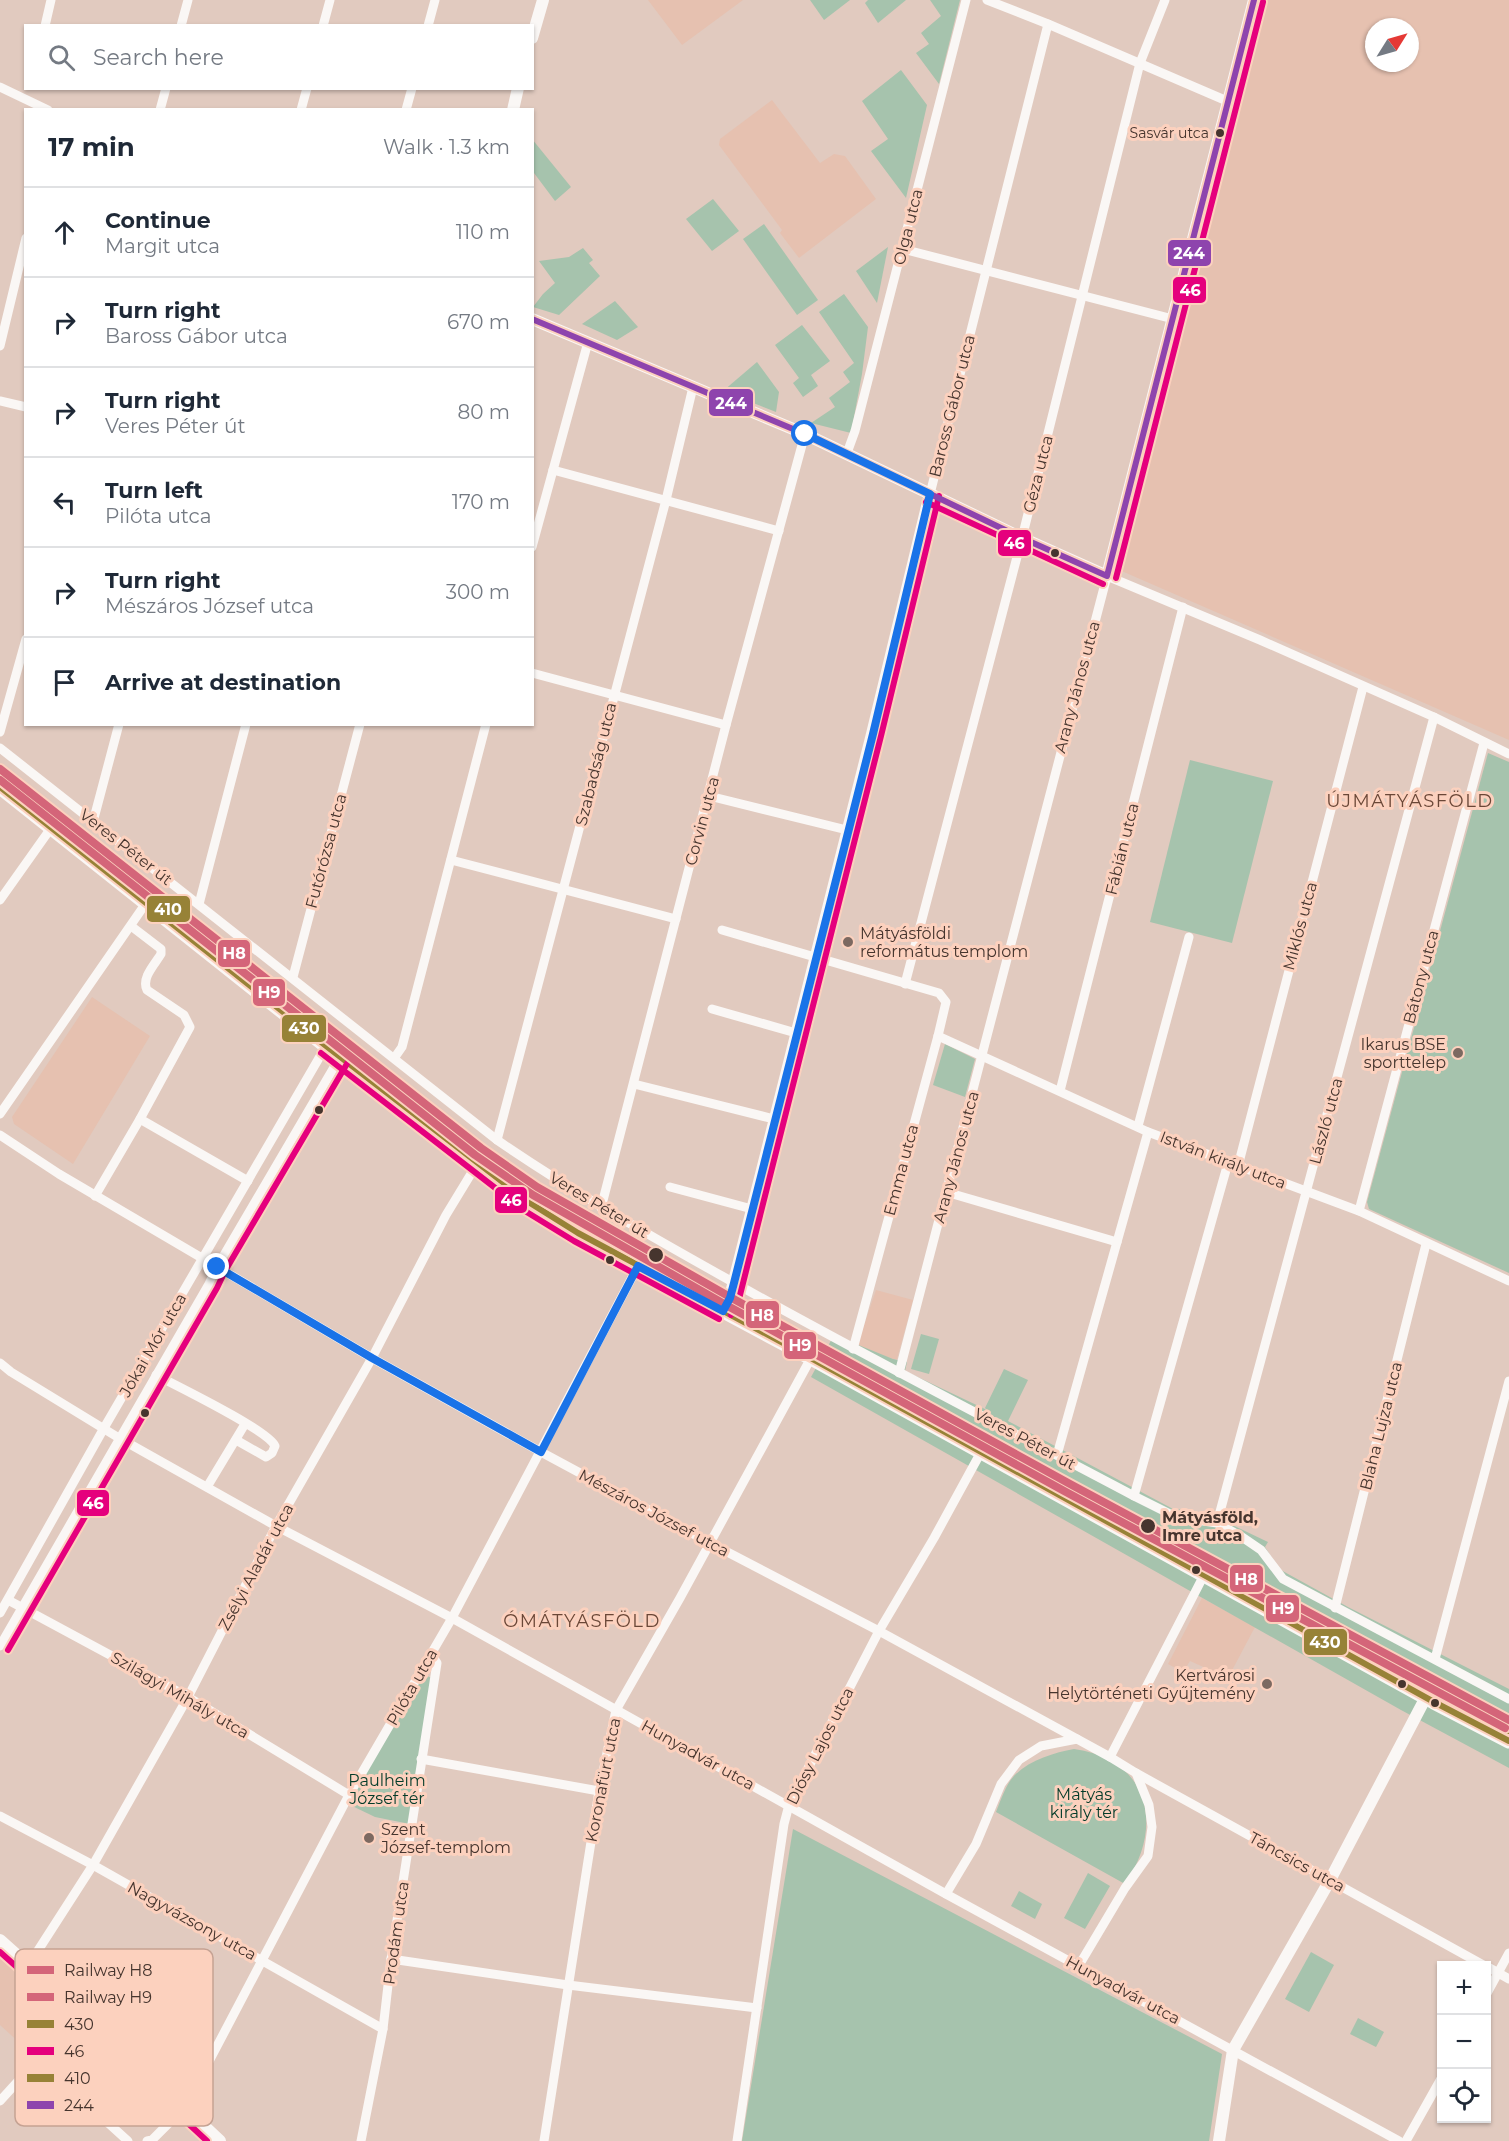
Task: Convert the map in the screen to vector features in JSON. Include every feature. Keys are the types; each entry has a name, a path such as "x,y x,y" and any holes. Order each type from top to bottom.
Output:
{"main road":[{"name":"Veres Péter út","path":"0,787 340,1058 543,1212 1509,1741"}],"street":[{"path":"45,24 51,0"},
{"path":"182,24 188,0"},
{"path":"324,24 330,0"},
{"path":"429,24 435,0"},
{"path":"534,31 543,0"},
{"name":"Olga utca","path":"847,453 855,431 903,249 966,0"},
{"path":"987,0 1227,101"},
{"name":"Géza utca","path":"905,984 1022,538 1140,63 1165,0"},
{"name":"Arany János utca","path":"899,1373 1064,733 1107,576 1254,0"},
{"name":"Baross Gábor utca","path":"723,1311 734,1283 873,734 930,494 1048,24"},
{"path":"0,87 44,108"},
{"path":"26,99 28,90"},
{"path":"161,108 165,90"},
{"path":"302,108 306,90"},
{"path":"407,108 411,90"},
{"path":"513,108 518,90"},
{"path":"0,346 24,246"},
{"path":"903,249 1173,319"},
{"path":"534,319 805,434 1022,538 1434,717 1509,754"},
{"path":"534,541 588,342"},
{"name":"Szabadság utca","path":"497,1140 666,500 693,387"},
{"path":"0,401 24,407"},
{"name":"Corvin utca","path":"601,1208 726,726 805,434"},
{"path":"553,470 779,531"},
{"name":"Fábián utca","path":"1060,1091 1183,607"},
{"path":"0,732 24,646"},
{"path":"534,674 726,726"},
{"name":"Miklós utca","path":"1238,1166 1363,687"},
{"name":"László utca","path":"1217,1523 1434,717"},
{"path":"93,822 118,726"},
{"path":"199,904 245,726"},
{"name":"Futórózsa utca","path":"293,976 359,726"},
{"path":"395,1057 402,1047 485,726"},
{"name":"Bátony utca","path":"1359,1211 1484,742"},
{"name":"Veres Péter út","path":"0,748 293,976 497,1140 548,1175 601,1208 852,1349 1134,1496 1176,1517 1217,1523 1261,1550 1283,1579 1509,1700"},
{"path":"709,796 847,830"},
{"path":"0,900 51,828"},
{"path":"451,860 676,919"},
{"path":"0,1114 146,903"},
{"path":"95,1196 190,1027 184,1015 145,987 146,978 161,954 160,949 157,944 131,926"},
{"path":"722,930 905,984"},
{"path":"1137,1126 1189,937"},
{"name":"Emma utca","path":"852,1349 946,1002 939,993 905,984"},
{"path":"712,1009 796,1033"},
{"name":"István király utca","path":"938,1036 1148,1132 1359,1211 1509,1281"},
{"name":"Jókai Mór utca","path":"0,1613 104,1428 326,1046"},
{"name":"Jókai Mór utca","path":"0,1646 217,1267 340,1058"},
{"path":"634,1084 774,1119"},
{"path":"140,1119 248,1181"},
{"path":"1057,1455 1148,1132"},
{"name":"Mészáros József utca","path":"0,1135 95,1196 372,1358 541,1452 879,1631 1110,1757"},
{"path":"1134,1496 1228,1163"},
{"name":"Zsélyi Aladár utca","path":"39,1949 93,1865 188,1697 276,1526 372,1358 459,1192 477,1164"},
{"path":"670,1187 752,1209"},
{"path":"946,1192 1117,1242"},
{"name":"Blaha Lujza utca","path":"1335,1608 1426,1244"},
{"name":"Pilóta utca","path":"213,2054 349,1795 452,1618 638,1266"},
{"name":"Koronafürt utca","path":"544,2141 599,1791 616,1710 811,1358"},
{"name":"Hunyadvár utca","path":"0,1363 10,1372 119,1438 276,1526 452,1618 1078,1967 1399,2141"},
{"path":"156,1375 246,1424 272,1440 275,1446 272,1453 266,1457 236,1440"},
{"path":"1435,1659 1509,1381"},
{"path":"207,1487 246,1424"},
{"name":"Diósy Lajos utca","path":"737,2141 784,1824 789,1805 879,1631 981,1452"},
{"path":"1110,1757 1204,1575"},
{"name":"Szilágyi Mihály utca","path":"8,1600 188,1697 349,1795"},
{"name":"Prodám utca","path":"361,2141 383,2030 420,1760 437,1663 431,1654"},
{"path":"1219,2141 1233,2050 1330,1880 1426,1697"},
{"path":"946,1894 976,1844 1001,1784 1019,1760 1041,1746 1077,1739"},
{"name":"Táncsics utca","path":"1110,1757 1477,1961"},
{"path":"420,1760 599,1791"},
{"path":"1078,1967 1125,1888 1148,1856 1152,1827 1149,1805 1136,1773"},
{"name":"Nagyvázsony utca","path":"0,1816 93,1865 383,2030"},
{"path":"0,1940 15,1954"},
{"path":"1491,1987 1509,1953"},
{"path":"391,1959 568,1985 757,2008"},
{"name":"Táncsics utca","path":"1491,1969 1509,1979"},
{"path":"0,2101 15,2084"},
{"path":"1406,2141 1437,2086"},
{"path":"111,2126 128,2141"},
{"name":"Pilóta utca","path":"147,2141 152,2140 166,2126"},
{"path":"205,2126 220,2141"}],"shaded area":[{"path":"648,0 743,0 682,45"},
{"path":"1263,0 1509,0 1509,740 1117,569"},
{"path":"772,100 820,163 834,154 845,156 876,199 799,258 780,233 782,230 719,145 720,139"},
{"path":"92,997 150,1036 73,1164 14,1124 12,1117"},
{"path":"876,1290 913,1300 897,1359 857,1346"},
{"path":"1202,1598 1255,1627 1228,1678 1190,1661 1183,1672 1168,1664"},
{"path":"0,1957 15,1970 15,2039 0,2025"}],"green space":[{"path":"810,0 850,0 824,20"},
{"path":"868,0 906,0 878,23 865,3"},
{"path":"930,0 960,0 939,84 916,53 929,44 921,33 941,16"},
{"path":"901,70 927,105 906,198 871,151 888,139 862,101"},
{"path":"534,141 571,187 555,201 534,173"},
{"path":"713,199 739,231 712,251 686,219"},
{"path":"764,224 818,300 797,315 743,239"},
{"path":"888,247 877,303 856,271"},
{"path":"583,248 593,260 589,263 600,276 559,315 534,307 543,294 555,283 539,261 569,257"},
{"path":"844,294 868,327 851,433 811,423 835,407 829,398 850,382 843,372 854,363 819,312"},
{"path":"615,301 638,327 617,340 582,324"},
{"path":"802,325 830,361 811,375 818,386 803,397 793,383 799,378 775,345"},
{"path":"757,362 779,392 776,412 723,391"},
{"name":"Ikarus BSE sporttelep","path":"1488,753 1509,762 1509,1273 1369,1209 1367,1202"},
{"path":"1190,760 1273,781 1232,943 1150,922"},
{"path":"945,1044 975,1059 965,1097 933,1085"},
{"path":"921,1334 939,1339 929,1374 911,1369"},
{"path":"834,1335 893,1359 907,1362 905,1371 987,1410 985,1408 1004,1369 1028,1380 1008,1421 1175,1510 1181,1509 1224,1521 1268,1542 1265,1547 1279,1569 1509,1689 1509,1768 1401,1710 811,1377"},
{"name":"Paulheim József tér","path":"422,1674 432,1678 410,1824 375,1817 346,1803"},
{"name":"Mátyás király tér","path":"1074,1749 1099,1755 1119,1766 1134,1781 1143,1798 1146,1818 1144,1840 1137,1862 1125,1884 996,1812 1008,1785 1022,1769 1048,1756"},
{"path":"793,1829 1222,2054 1209,2141 742,2141"},
{"path":"1088,1873 1110,1886 1085,1929 1064,1918"},
{"path":"1019,1891 1042,1904 1035,1919 1011,1906"},
{"path":"1311,1952 1334,1965 1309,2012 1285,1999"},
{"path":"1358,2018 1384,2032 1376,2047 1350,2034"}],"rail line":[{"name":"H8","path":"0,769 481,1148 537,1187 730,1297 1070,1484 1509,1720"},
{"name":"H9","path":"0,780 475,1155 533,1195 726,1305 1066,1492 1505,1728"}],"transit line":[{"name":"244","path":"534,320 805,434 1107,576 1254,0"},
{"name":"46","path":"1116,578 1263,2"},
{"name":"46","path":"731,1315 739,1299 939,496"},
{"name":"46","path":"926,502 1103,584"},
{"name":"410","path":"6,780 332,1039 535,1196 583,1225 1509,1731"},
{"name":"430","path":"0,787 326,1046 530,1203 578,1233 811,1358 1434,1702 1509,1741"},
{"name":"46","path":"321,1053 525,1211 574,1241 719,1319"},
{"name":"46","path":"8,1650 225,1271 348,1062"},
{"name":"46","path":"0,1952 15,1965"},
{"name":"46","path":"191,2126 207,2141"}],"place":[{"name":"Sasvár utca","path":"1220,133"},
{"name":"Mátyásföldi református templom","path":"848,942"},
{"name":"Ikarus BSE sporttelep","path":"1458,1053"},
{"name":"Mátyásföld, Imre utca","path":"1148,1526"},
{"name":"Kertvárosi Helytörténeti Gyűjtemény","path":"1267,1684"},
{"name":"Szent József-templom","path":"369,1838"}],"district":[{"name":"ÚJMÁTYÁSFÖLD","path":"1410,801"},
{"name":"ÓMÁTYÁSFÖLD","path":"582,1621"}],"route":[{"path":"217,1267 320,1329 541,1452 638,1266 723,1311 734,1283 873,734 930,494 805,434"}]}
